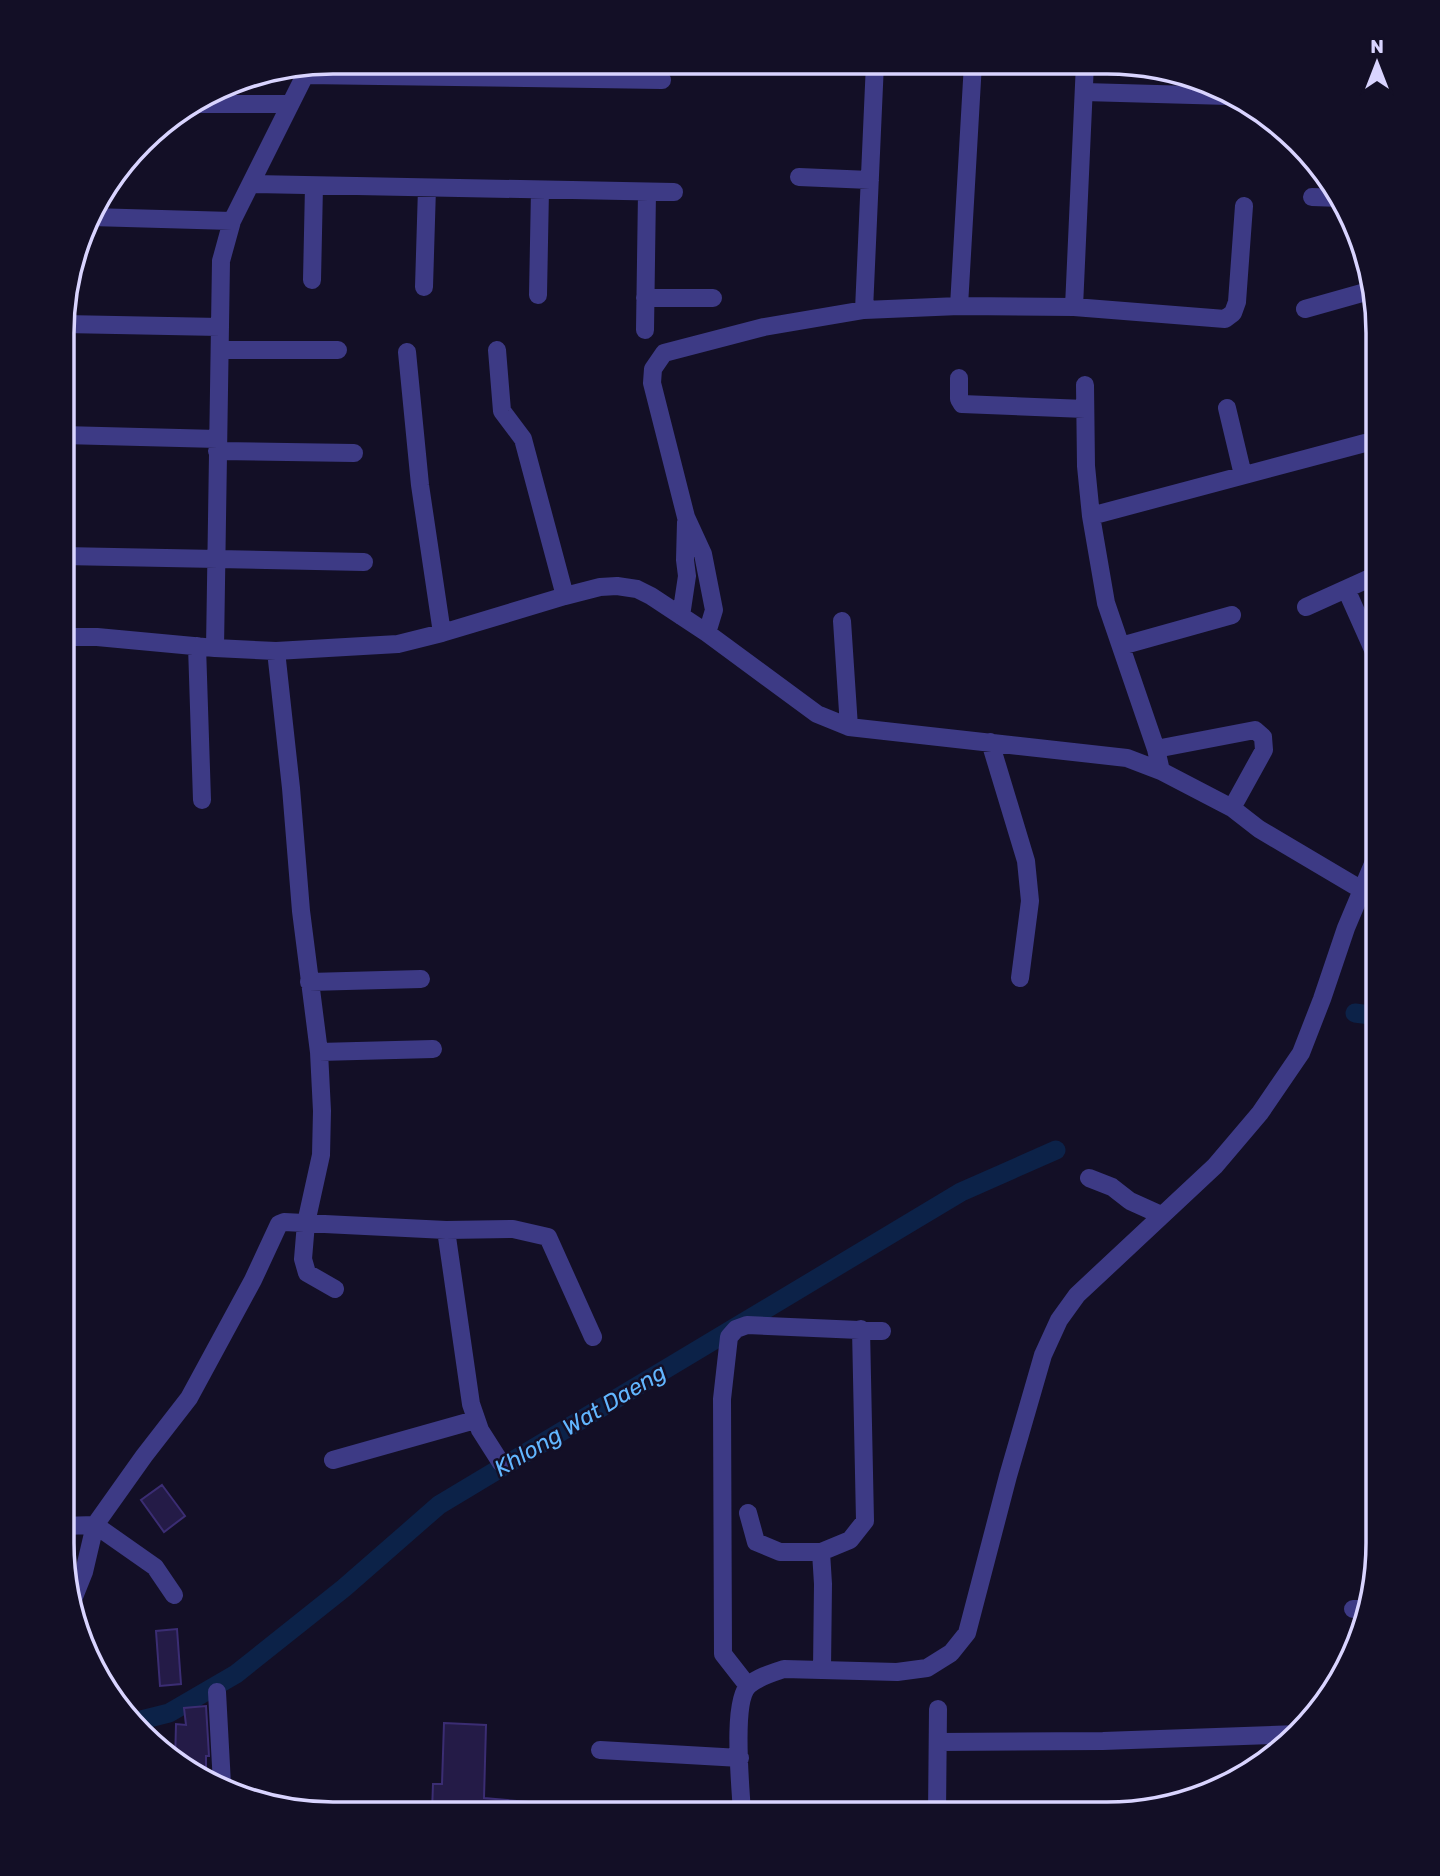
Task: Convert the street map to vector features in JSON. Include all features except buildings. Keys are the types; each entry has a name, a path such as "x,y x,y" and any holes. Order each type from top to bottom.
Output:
{"street":[{"path":"450,74 662,80"},
{"path":"864,310 875,74"},
{"path":"959,306 972,74"},
{"path":"1074,307 1085,74"},
{"path":"202,800 206,647 215,559 221,261 232,221 305,75"},
{"path":"1084,92 1212,96"},
{"path":"210,104 289,104"},
{"path":"799,177 870,180"},
{"path":"251,184 674,192"},
{"path":"313,280 314,186"},
{"path":"424,287 426,188"},
{"path":"538,295 540,190"},
{"path":"645,330 648,192"},
{"path":"1312,197 1329,198"},
{"path":"707,633 715,610 703,554 686,517 652,383 653,369 664,353 764,327 864,310 959,306 1074,307 1225,319 1233,313 1237,302 1244,206"},
{"path":"100,217 232,221"},
{"path":"1305,309 1363,293"},
{"path":"645,298 713,298"},
{"path":"74,324 220,327"},
{"path":"220,349 338,351"},
{"path":"496,349 502,411 523,439 565,596"},
{"path":"407,352 420,485 442,633"},
{"path":"959,379 959,399 962,404 1085,409"},
{"path":"1085,385 1086,466 1091,516 1106,603 1161,771"},
{"path":"1227,408 1243,475"},
{"path":"74,436 354,453"},
{"path":"1091,516 1365,443"},
{"path":"681,616 687,576 686,517"},
{"path":"74,556 364,562"},
{"path":"1306,607 1366,580"},
{"path":"74,637 276,651 398,644 600,587 637,589 707,633 817,714 849,727 1127,758 1161,771 1232,808 1259,829 1362,890"},
{"path":"1346,589 1366,634"},
{"path":"1121,646 1232,615"},
{"path":"842,621 849,727"},
{"path":"276,651 301,911 319,1052 322,1111 321,1155 306,1223 303,1259 307,1273 335,1289"},
{"path":"1156,749 1255,730 1263,737 1264,750 1232,808"},
{"path":"990,741 1026,861 1030,901 1020,978"},
{"path":"742,1802 738,1727 740,1701 748,1686 784,1669 897,1672 928,1668 951,1653 967,1633 1043,1354 1059,1320 1077,1295 1224,1155 1260,1112 1301,1053 1366,880"},
{"path":"309,982 421,979"},
{"path":"319,1052 433,1049"},
{"path":"1089,1178 1112,1187 1130,1201 1161,1215"},
{"path":"77,1589 95,1525 189,1398 253,1280 279,1224 284,1222 446,1230 513,1229 548,1237 593,1338"},
{"path":"446,1230 471,1404 480,1430 501,1463"},
{"path":"748,1686 723,1654 722,1399 729,1337 736,1329 747,1325 881,1331"},
{"path":"748,1513 756,1542 780,1552 821,1552 850,1540 865,1521 861,1329"},
{"path":"333,1460 475,1420"},
{"path":"74,1525 95,1525 155,1567 174,1595"},
{"path":"821,1552 822,1669"},
{"path":"217,1692 222,1778"},
{"path":"937,1802 938,1709"},
{"path":"937,1742 1102,1741 1282,1735"},
{"path":"600,1751 740,1758"}],"waterway":[{"name":"Khlong Wat Daeng","path":"1355,1013 1366,1014"},
{"name":"Khlong Wat Daeng","path":"143,1720 169,1713 236,1674 344,1588 439,1505 961,1192 1056,1150"}]}
